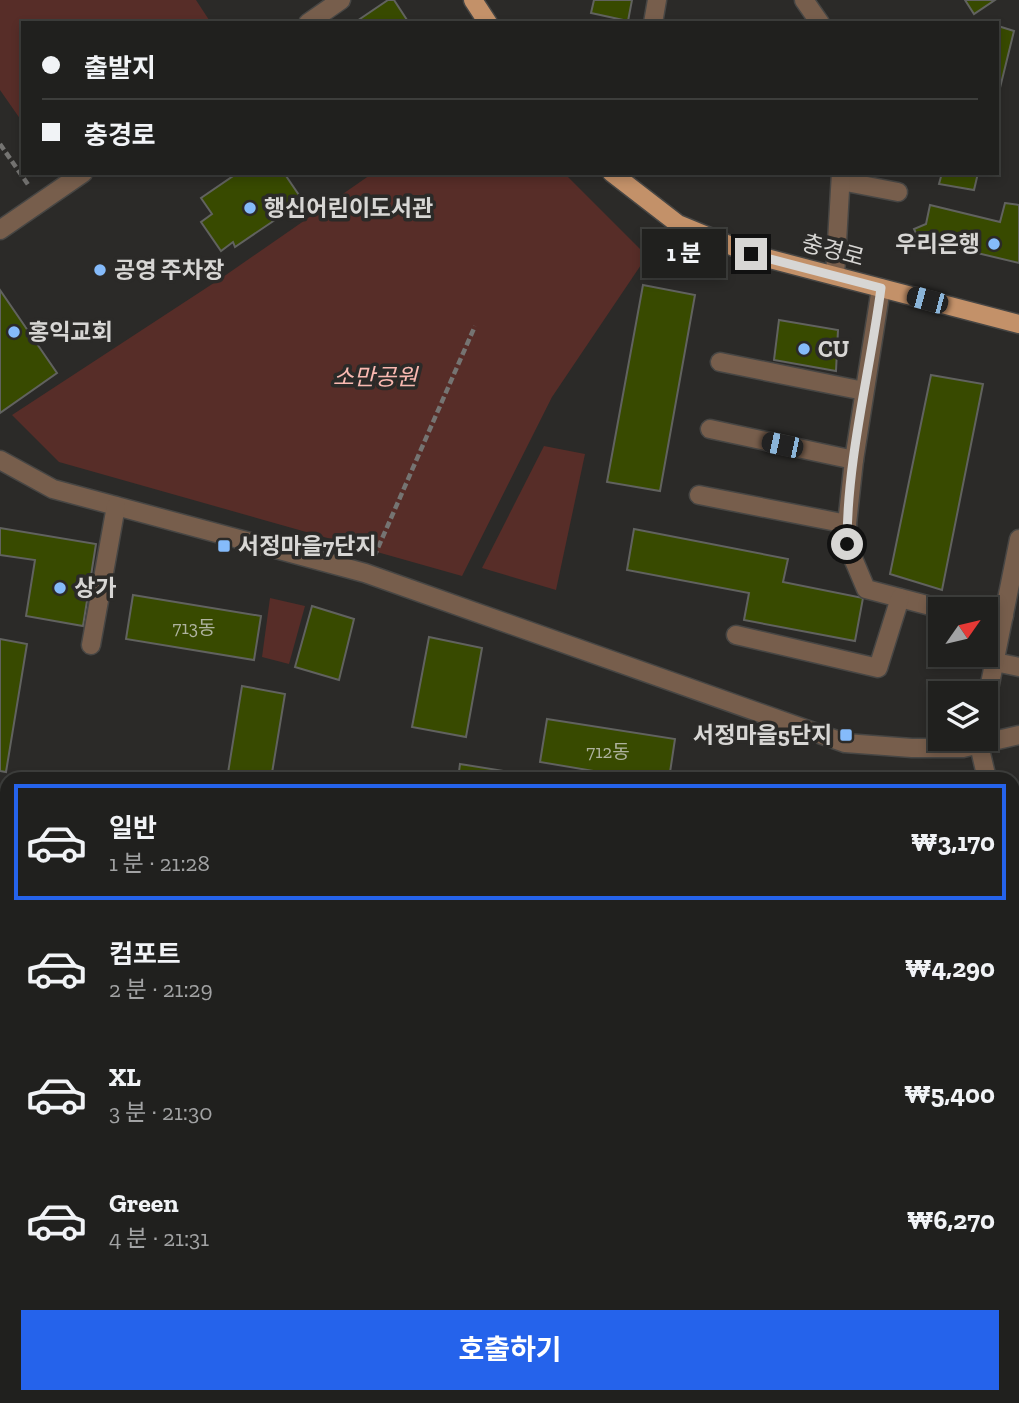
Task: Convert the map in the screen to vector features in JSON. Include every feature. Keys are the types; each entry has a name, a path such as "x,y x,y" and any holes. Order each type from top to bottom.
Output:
{"main road":[{"path":"473,0 487,21"},
{"name":"충경로","path":"615,175 678,224 751,254 1019,324"}],"street":[{"path":"311,21 341,0"},
{"path":"653,21 657,0"},
{"path":"804,0 819,21"},
{"path":"0,230 80,175"},
{"path":"835,276 841,177 898,192"},
{"path":"881,288 854,460 847,544 866,589 928,605"},
{"path":"720,362 864,391"},
{"path":"710,429 854,460"},
{"path":"0,460 52,489 365,573 845,743 928,748"},
{"path":"699,495 847,524"},
{"path":"90,645 116,506"},
{"path":"998,646 1019,539"},
{"path":"736,635 878,668 900,598"},
{"path":"998,615 1004,615"},
{"path":"998,663 1019,667"},
{"path":"998,739 1019,735"},
{"path":"982,751 986,772"}],"path":[{"path":"0,144 21,175"},
{"path":"21,175 30,188"},
{"path":"371,560 475,326"}],"green space":[{"path":"0,0 196,0 210,21 21,21 21,120 0,90"},
{"name":"소만공원","path":"370,175 566,175 647,256 552,397 462,576 59,462 12,415 223,277"},
{"path":"544,446 585,454 556,590 482,568"},
{"path":"270,598 305,606 289,664 262,657"}],"building":[{"path":"388,0 394,0 408,21 357,21"},
{"path":"594,0 632,0 628,21 591,13"},
{"path":"965,0 995,0 974,14"},
{"path":"999,26 1014,31 999,92"},
{"name":"행신어린이도서관","path":"285,175 303,201 235,247 233,242 221,251 201,222 212,214 201,198 233,176"},
{"path":"941,175 978,175 974,190 939,184"},
{"path":"1005,203 1019,205 1019,263 927,241 921,244 914,229 926,224 930,205 1000,222"},
{"path":"643,285 695,295 660,491 607,482"},
{"name":"홍익교회","path":"0,290 57,373 0,413"},
{"path":"779,320 838,330 836,371 774,360"},
{"path":"931,375 983,384 942,590 890,574"},
{"name":"상가","path":"0,528 96,544 83,626 26,616 35,560 0,555"},
{"path":"634,529 788,559 783,582 863,598 855,641 744,620 749,593 627,570"},
{"path":"133,595 261,616 254,660 126,639"},
{"path":"312,606 354,619 339,680 295,667"},
{"path":"429,637 482,648 466,737 412,727"},
{"path":"0,639 27,644 6,772 0,771"},
{"path":"242,686 285,694 272,772 228,772"},
{"path":"547,719 675,739 670,772 599,772 540,762"},
{"path":"460,764 504,771 504,772 459,772"}],"place":[{"name":"행신어린이도서관","path":"250,208"},
{"name":"우리은행","path":"994,244"},
{"name":"공영 주차장","path":"100,270"},
{"name":"홍익교회","path":"14,332"},
{"name":"CU","path":"804,349"},
{"name":"서정마을7단지","path":"224,546"},
{"name":"상가","path":"60,588"},
{"name":"서정마을5단지","path":"846,735"}],"route":[{"path":"751,254 881,288 854,460 847,544"}]}
